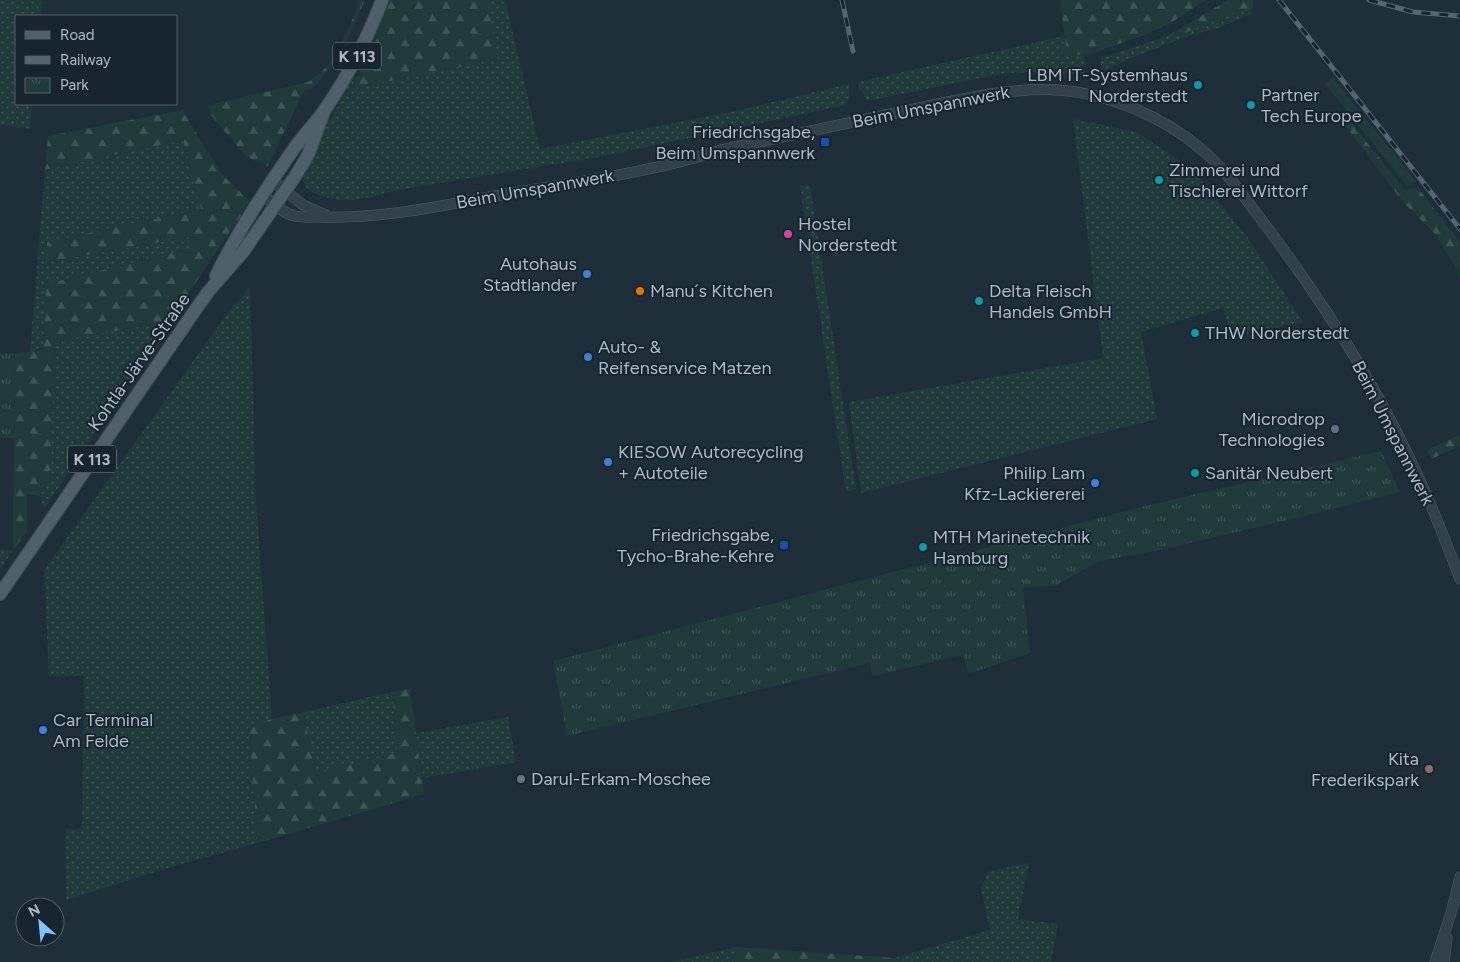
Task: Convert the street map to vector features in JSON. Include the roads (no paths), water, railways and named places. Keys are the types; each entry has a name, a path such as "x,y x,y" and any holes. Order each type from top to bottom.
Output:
{"main road":[{"name":"Kohtla-Järve-Straße","path":"208,292 232,243 294,148 325,109 358,55 382,0"},
{"name":"Kohtla-Järve-Straße","path":"0,594 208,292 243,252 286,190 308,155 325,109"}],"street":[{"name":"Beim Umspannwerk","path":"263,195 285,212 294,216 364,216 440,206 607,177 696,158 721,150 1014,90 1062,90 1123,104 1168,125 1203,151 1219,167 1254,210 1293,263 1342,338 1385,411 1422,484 1460,579"},
{"name":"Beim Umspannwerk","path":"272,181 286,190 302,205 332,217"},
{"path":"1435,962 1451,913 1460,877"},
{"path":"1444,962 1451,913"}],"railway":[{"path":"842,0 853,51"},
{"path":"1279,0 1460,229"},
{"path":"1369,0 1413,12 1460,16"}],"place":[{"name":"LBM IT-Systemhaus Norderstedt","path":"1198,85"},
{"name":"Partner Tech Europe","path":"1251,105"},
{"name":"Friedrichsgabe, Beim Umspannwerk","path":"825,142"},
{"name":"Zimmerei und Tischlerei Wittorf","path":"1159,180"},
{"name":"Hostel Norderstedt","path":"788,234"},
{"name":"Autohaus Stadtlander","path":"587,274"},
{"name":"Manu´s Kitchen","path":"640,291"},
{"name":"Delta Fleisch Handels GmbH","path":"979,301"},
{"name":"THW Norderstedt","path":"1195,333"},
{"name":"Auto- & Reifenservice Matzen","path":"588,357"},
{"name":"Microdrop Technologies","path":"1335,429"},
{"name":"KIESOW Autorecycling + Autoteile","path":"608,462"},
{"name":"Sanitär Neubert","path":"1195,473"},
{"name":"Philip Lam Kfz-Lackiererei","path":"1095,483"},
{"name":"Friedrichsgabe, Tycho-Brahe-Kehre","path":"784,545"},
{"name":"MTH Marinetechnik Hamburg","path":"923,547"},
{"name":"Car Terminal Am Felde","path":"43,730"},
{"name":"Kita Frederikspark","path":"1429,769"},
{"name":"Darul-Erkam-Moschee","path":"521,779"}]}
